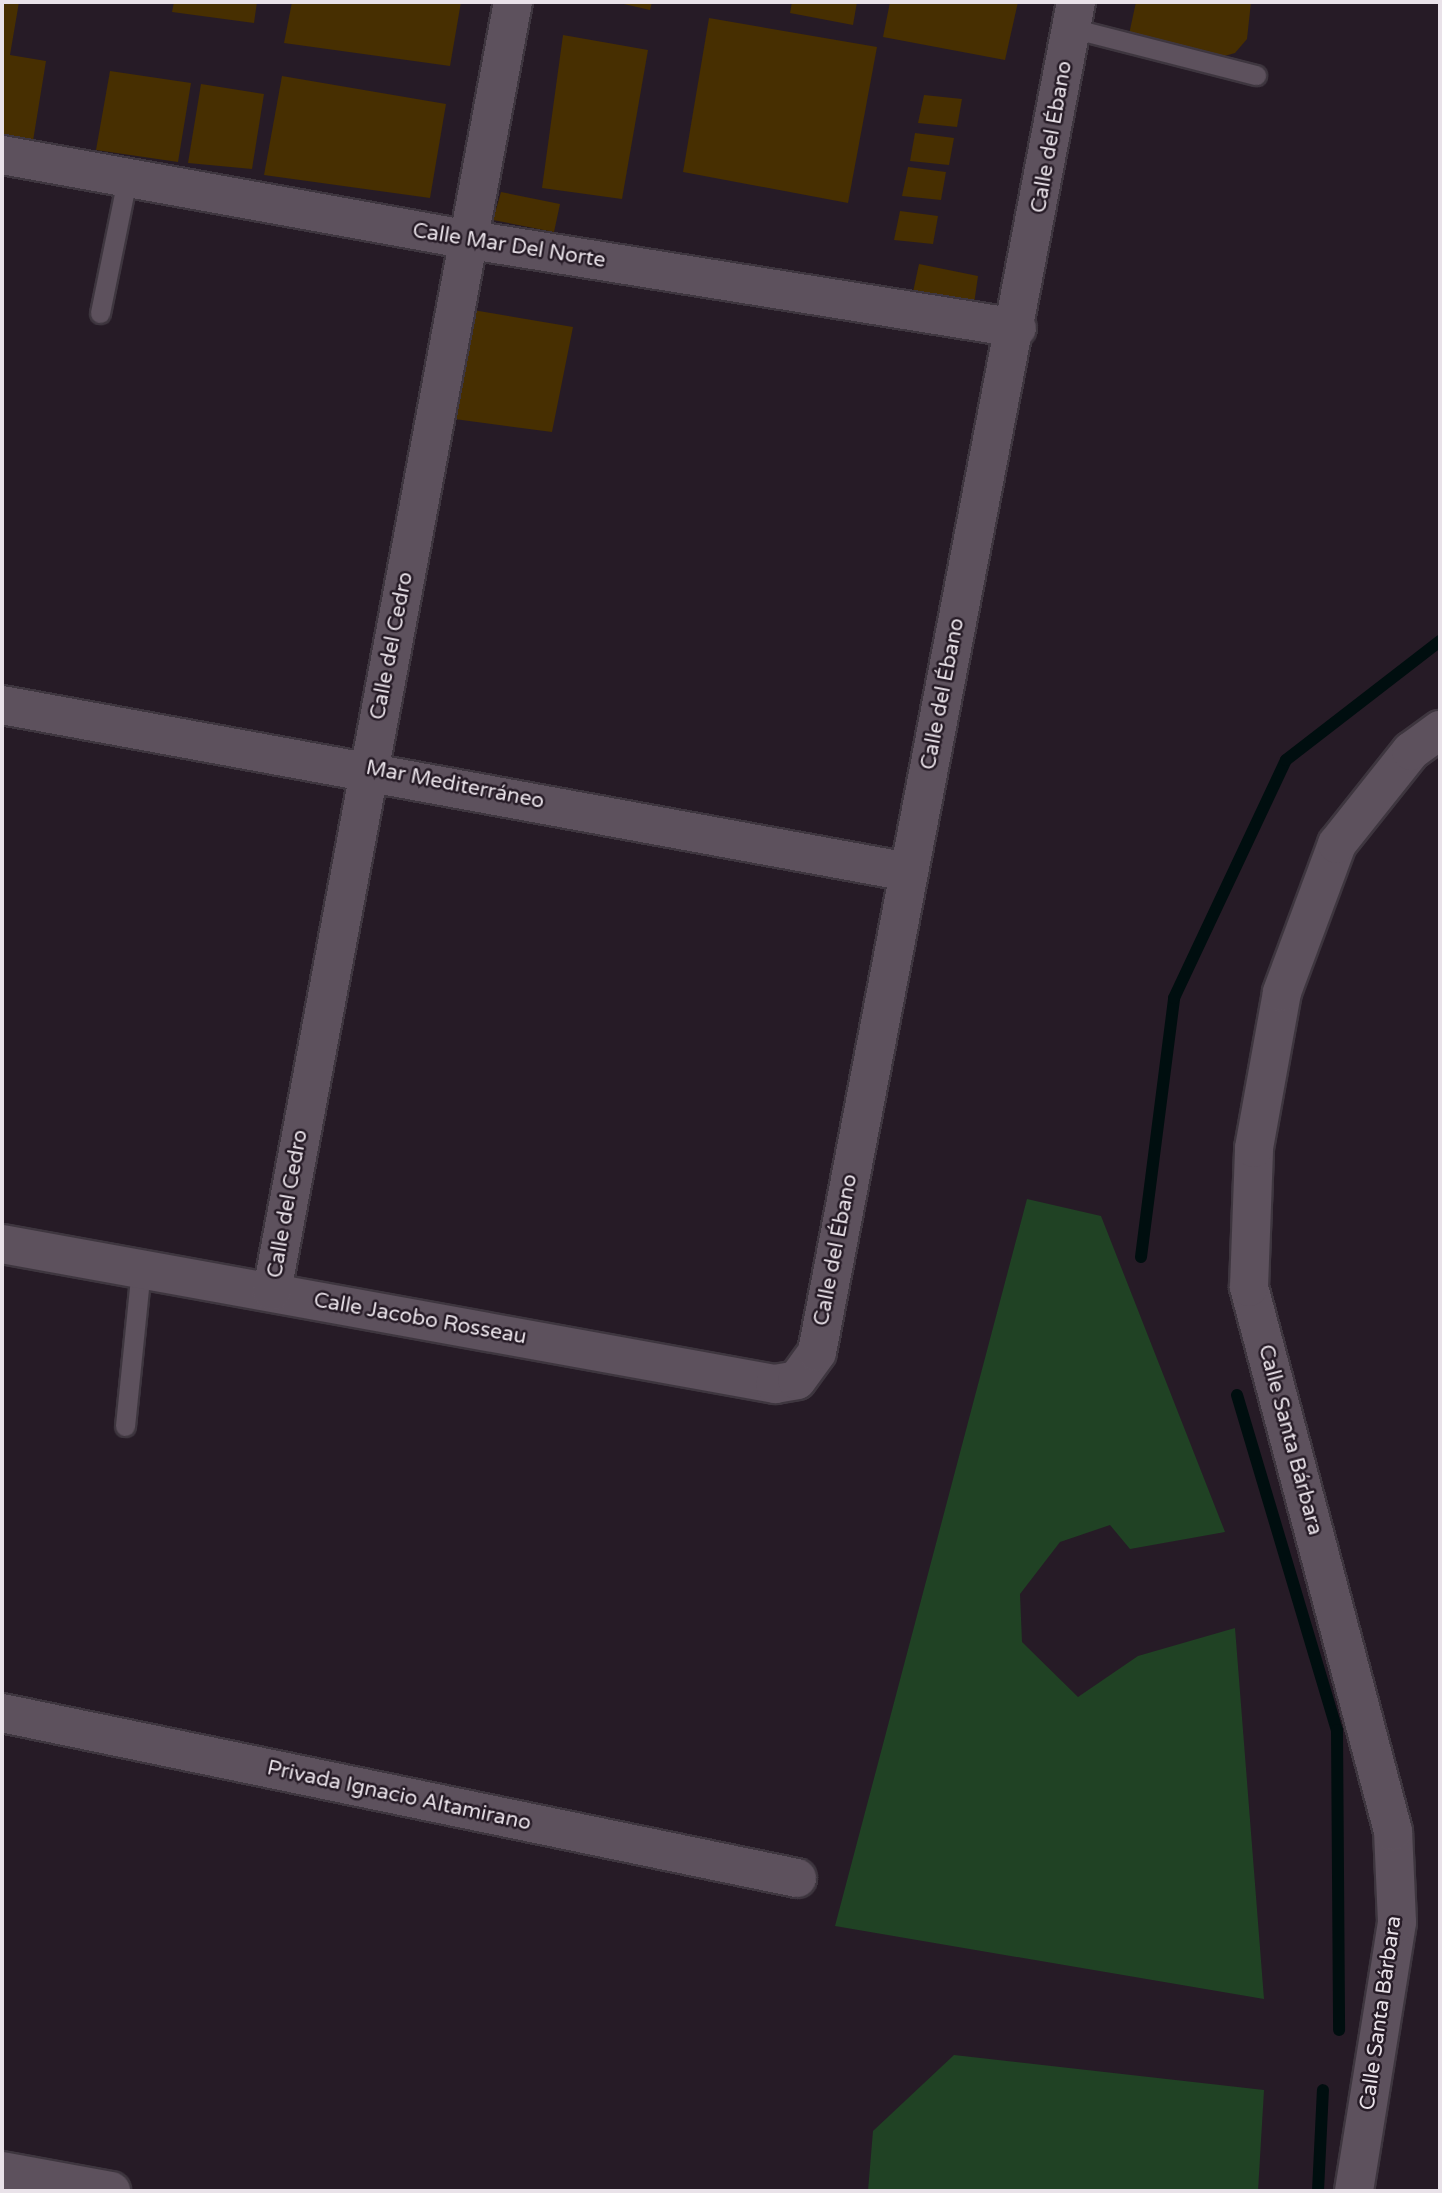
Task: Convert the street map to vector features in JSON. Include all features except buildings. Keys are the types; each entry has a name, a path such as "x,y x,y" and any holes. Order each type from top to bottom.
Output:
{"street":[{"name":"Calle del Cedro","path":"272,1291 368,768 471,240 513,2"},
{"name":"Calle del Ébano","path":"797,1380 817,1352 908,872 1017,328 1074,15"},
{"name":"Calle Mar Del Norte","path":"2,155 471,240 1017,328"},
{"name":"Mar Mediterráneo","path":"2,705 368,768 908,872"},
{"name":"Calle Santa Bárbara","path":"1354,2191 1397,1922 1394,1831 1250,1287 1254,1147 1282,992 1337,844 1411,751 1440,730"},
{"name":"Calle Jacobo Rosseau","path":"2,1244 775,1384 797,1380"},
{"name":"Privada Ignacio Altamirano","path":"2,1713 797,1878"},
{"path":"2,2171 111,2191"}],"lane":[{"path":"1074,15 1256,75"},
{"path":"100,313 127,179"},
{"path":"125,1426 141,1268"}],"green space":[{"path":"1027,1199 1101,1216 1225,1532 1130,1549 1110,1525 1060,1542 1020,1594 1022,1642 1078,1697 1138,1656 1235,1628 1264,1999 835,1926"},
{"path":"954,2055 1264,2090 1258,2191 868,2191 873,2131"}],"waterway":[{"path":"1141,1257 1174,998 1286,760 1440,641"},
{"path":"1237,1395 1337,1730 1339,2030"},
{"path":"1318,2191 1323,2090"}]}
